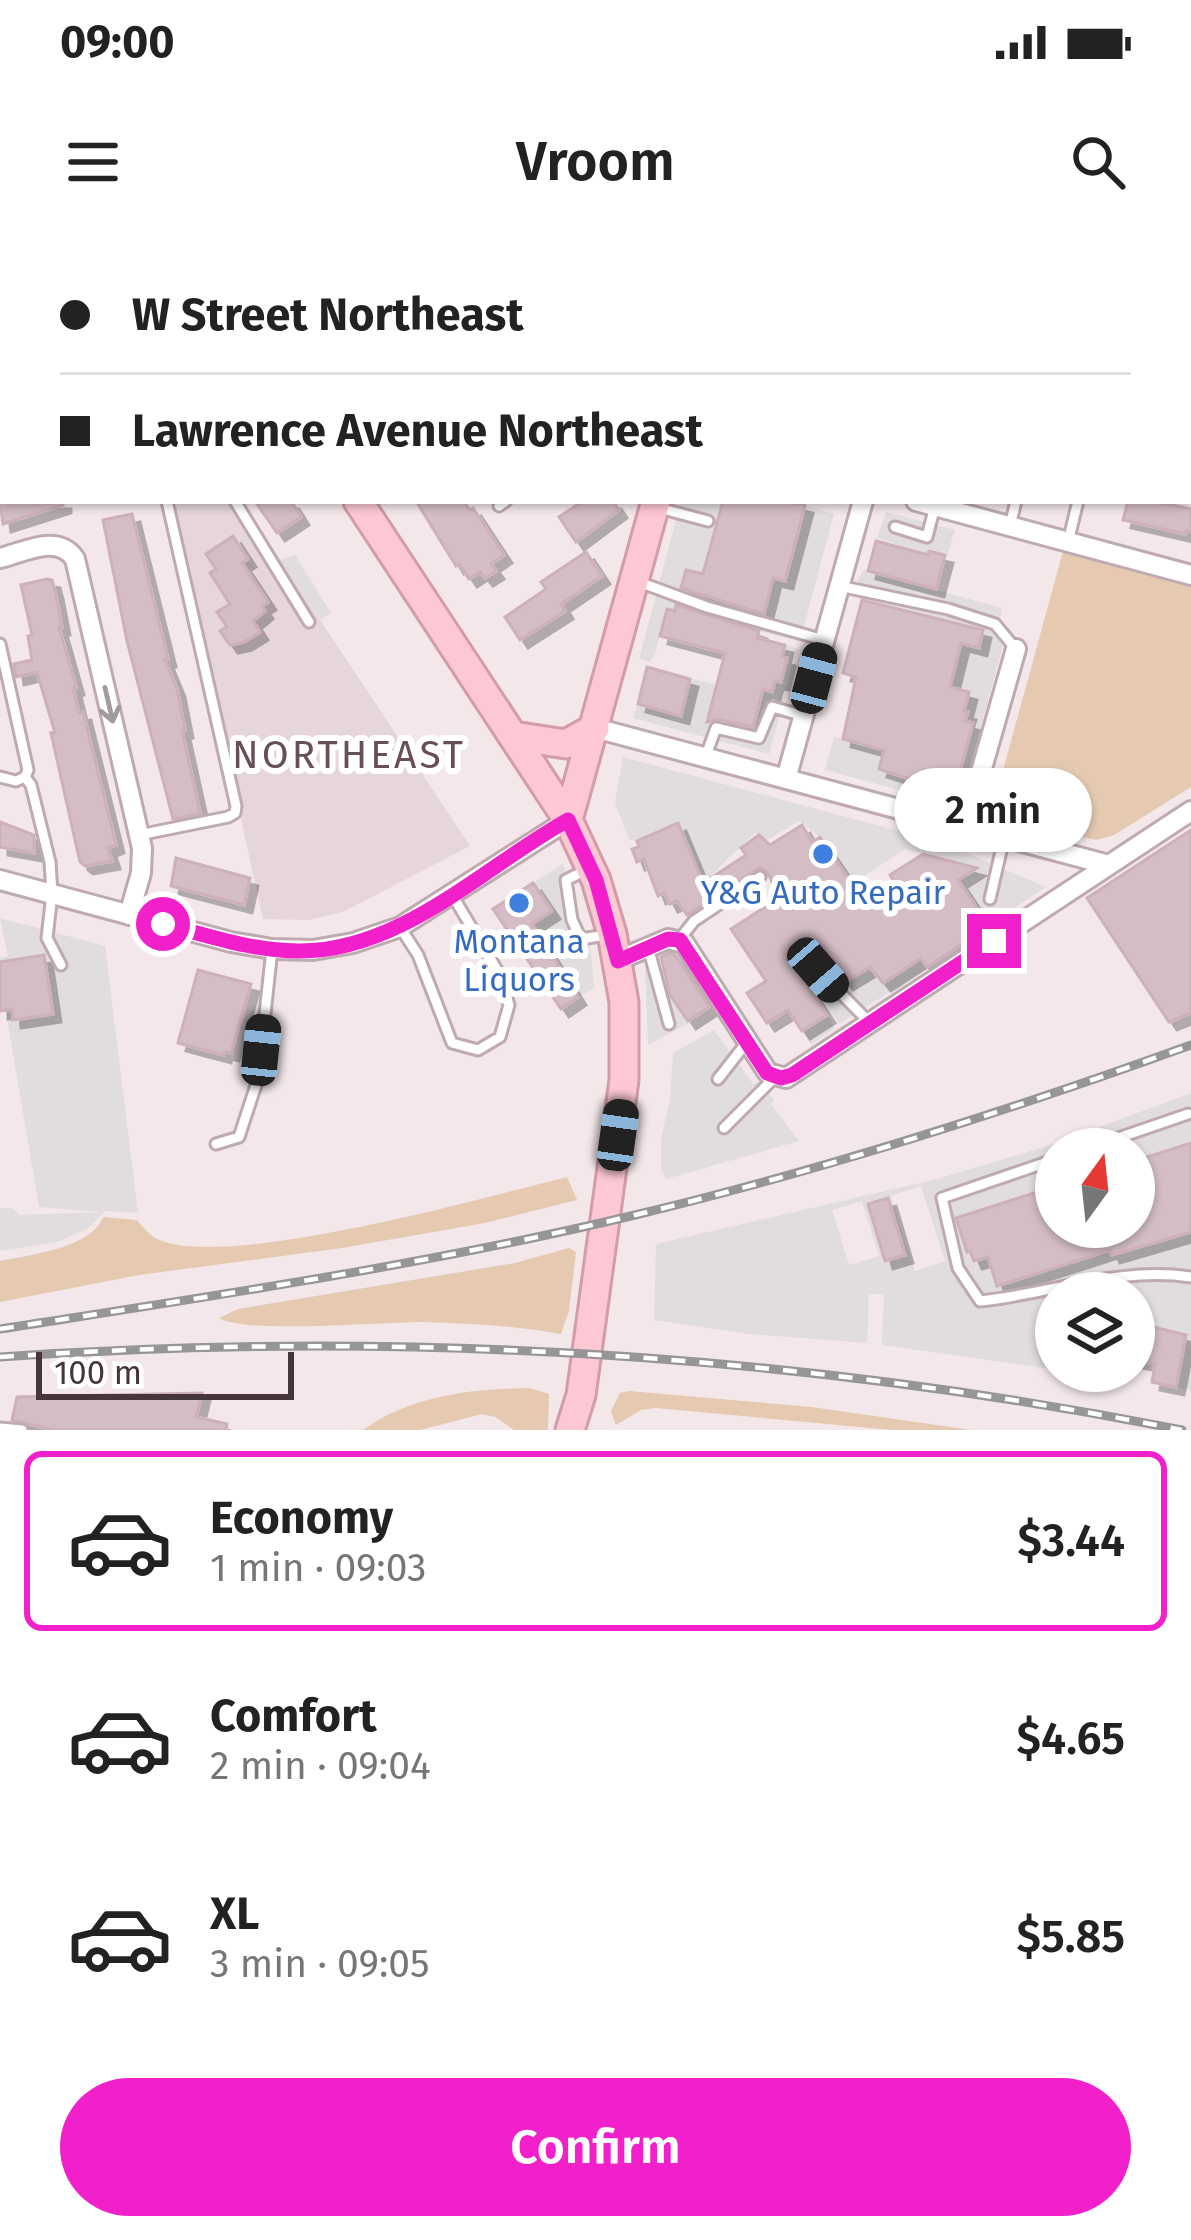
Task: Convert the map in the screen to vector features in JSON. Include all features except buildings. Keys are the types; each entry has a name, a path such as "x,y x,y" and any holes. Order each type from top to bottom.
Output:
{"main road":[{"path":"360,504 568,820 590,867 615,947 625,1027 624,1080 581,1395 570,1430"},
{"path":"568,820 655,504"},
{"path":"513,736 566,744 595,728"},
{"path":"581,1395 585,1430"}],"street":[{"path":"787,779 862,504"},
{"path":"926,504 1191,575"},
{"path":"0,558 62,545 75,559 139,835 142,873 129,914"},
{"path":"965,828 1016,649"},
{"path":"595,728 1109,865"},
{"path":"615,947 680,940 767,1073 792,1075 1191,811"},
{"path":"0,880 272,949 333,947 400,927 568,820"}],"lane":[{"path":"139,835 235,813 168,504"},
{"path":"237,504 309,622"},
{"path":"655,504 708,521"},
{"path":"895,527 927,537 926,504"},
{"path":"1010,526 1015,504"},
{"path":"1068,542 1077,504"},
{"path":"634,580 707,607 824,640"},
{"path":"839,586 948,609 995,625 1016,649"},
{"path":"0,644 28,770 16,781 0,777"},
{"path":"705,758 716,728 759,738 772,707 804,716"},
{"path":"25,777 50,862 47,938 61,965"},
{"path":"990,899 1004,838"},
{"path":"680,940 694,921 760,878"},
{"path":"400,927 418,955 452,1043 478,1050 500,1036 509,1005 500,975 451,893"},
{"path":"648,947 669,1024"},
{"path":"216,1144 239,1137 257,1079 272,949"},
{"path":"818,970 870,1024"},
{"path":"718,1079 747,1042"},
{"path":"724,1128 775,1077"},
{"path":"1147,1128 1188,1114"},
{"path":"1035,1166 942,1198 958,1268 980,1301 1126,1275 1191,1276"},
{"path":"0,1428 22,1430"}],"shaded area":[{"path":"172,504 243,504 470,846 343,912 309,920 263,919"},
{"path":"680,504 722,504 707,560 805,505 834,514 800,641 667,609 650,662 639,659"},
{"path":"886,512 955,530 947,556 930,551 928,555 877,538"},
{"path":"1063,551 1191,585 1191,787 1114,835 1096,840 990,818"},
{"path":"295,555 331,613 321,620 280,560"},
{"path":"864,570 1002,608 999,627 1007,629 1006,634 959,806 825,770 834,737 884,750 880,769 923,781 923,785 955,789 972,724 965,721 968,692 950,687 961,643 979,647 983,630 862,597 865,586 857,581"},
{"path":"785,645 799,649 769,754 633,718 638,704 681,715 690,678 717,685 707,722 751,734 763,689 772,691 775,681 781,682"},
{"path":"623,757 943,843 1046,887 988,925 958,880 973,871 970,866 905,849 852,884 820,837 799,821 767,840 755,833 703,883 679,823 637,841 629,839 615,803"},
{"path":"563,864 591,952 594,988 578,997 532,924 552,911 533,883"},
{"path":"0,918 105,946 138,1213 105,1211 87,1229 57,1242 0,1251 0,1208 12,1208 20,1215 101,1212 39,1207 0,977 0,958 8,956","holes":["44,956 14,1020 4,962"]},
{"path":"844,928 878,980 919,954 928,968 839,1024 832,1013 828,1015 835,1028 811,1045 802,1031 827,1015 792,963"},
{"path":"661,956 665,986 689,1023 648,1045 645,967"},
{"path":"714,1030 753,1084 759,1082 774,1100 771,1104 799,1141 666,1179 661,1139 673,1053"},
{"path":"1191,1093 1191,1143 1155,1154 1155,1128 1097,1128"},
{"path":"1035,1150 1035,1193 956,1219 974,1261 993,1255 998,1286 1035,1274 1035,1367 882,1345 884,1294 869,1294 867,1343 749,1334 654,1320 656,1244 937,1179","holes":["921,1186 945,1261 915,1271 891,1196","862,1201 879,1256 849,1265 832,1210"]},
{"path":"567,1177 577,1200 485,1223 139,1275 0,1302 0,1261 73,1243 97,1228 103,1217 137,1220 157,1239 191,1246 238,1246 357,1228"},
{"path":"1191,1232 1191,1390 1176,1387 1186,1336 1155,1326 1155,1272 1042,1272 1110,1250 1113,1255 1155,1248 1155,1243"},
{"path":"569,1248 576,1252 569,1311 561,1334 457,1323 283,1326 219,1318 238,1309 515,1263"},
{"path":"530,1388 549,1394 548,1430 514,1430 482,1414 420,1430 363,1430 402,1409 443,1396"},
{"path":"620,1393 812,1407 971,1430 892,1430 656,1408 641,1410 616,1425 611,1411"}],"railway":[{"path":"0,1329 398,1264 635,1215 915,1138 1191,1045"},
{"path":"0,1357 297,1346 593,1354 888,1382 1182,1430"}],"place":[{"name":"Y&G Auto Repair","path":"823,854"},
{"name":"Montana Liquors","path":"519,903"}],"district":[{"name":"NORTHEAST","path":"349,755"}],"route":[{"path":"163,924 272,949 303,951 372,938 400,927 568,820 596,880 618,961 668,939 680,940 767,1073 781,1078 994,941"}]}
